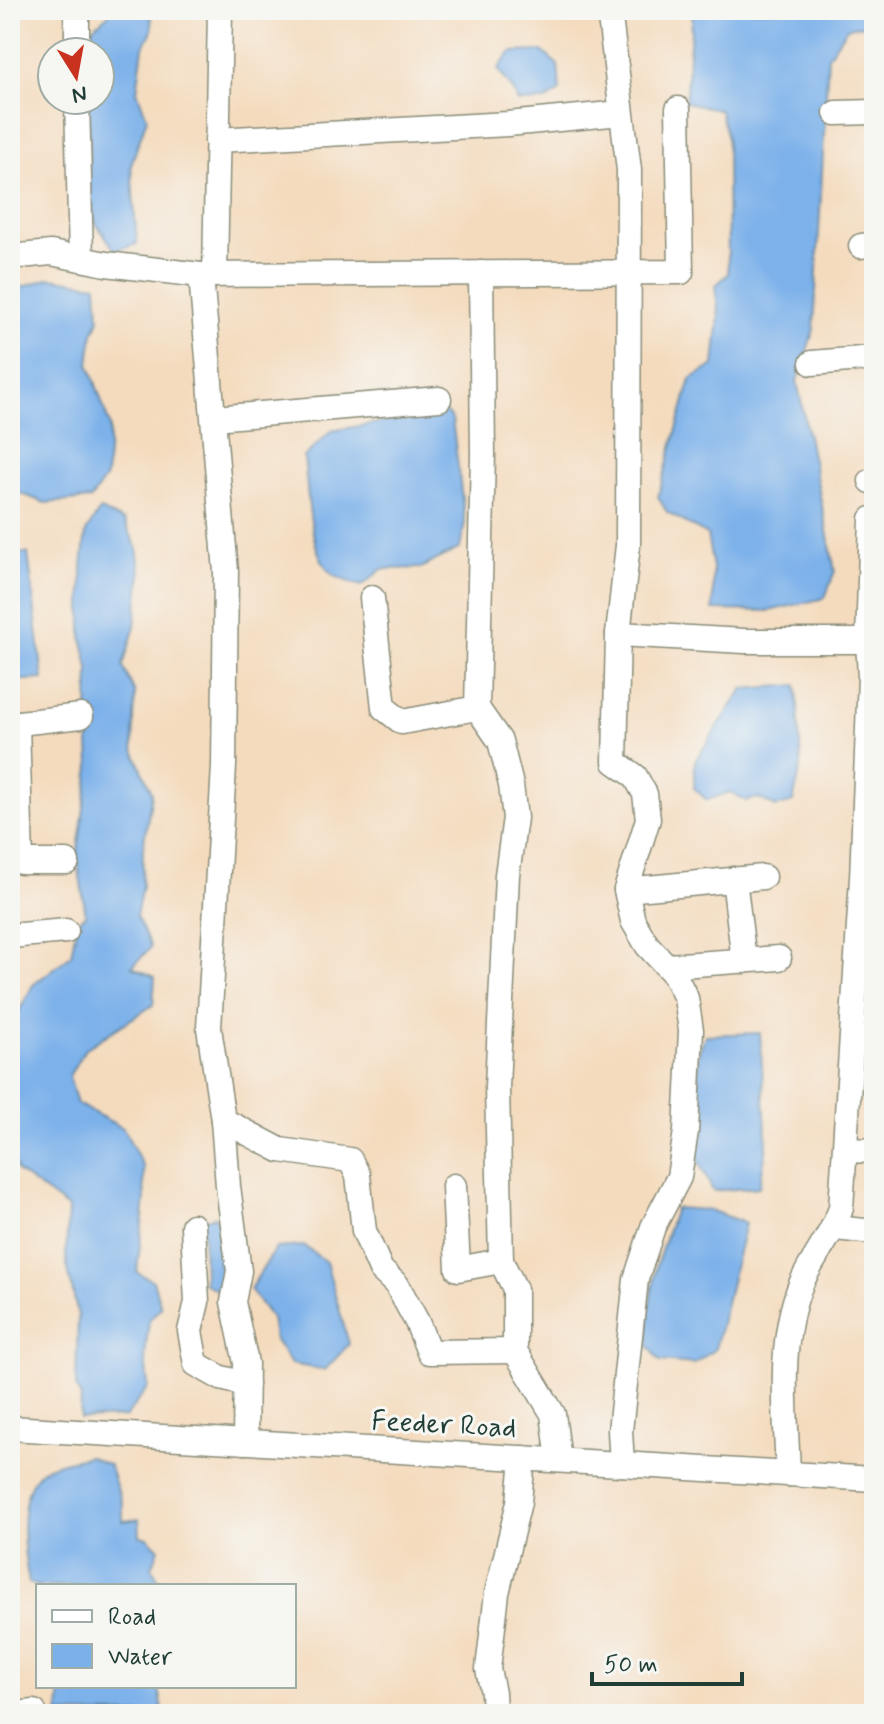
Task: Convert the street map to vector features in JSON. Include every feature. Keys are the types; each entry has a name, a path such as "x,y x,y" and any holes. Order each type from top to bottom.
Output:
{"street":[{"path":"220,10 217,140 208,275 226,587 224,766 209,1028 223,1120 239,1271 233,1302 246,1363 245,1442"},
{"path":"609,10 629,170 628,545 618,634 615,762 635,776 645,794 648,819 626,890 633,921 647,945 674,974 686,998 691,1030 686,1131 679,1177 653,1227 636,1279 620,1431 622,1464"},
{"path":"77,20 77,36"},
{"path":"10,257 51,253 208,275 681,272 678,109"},
{"path":"836,113 874,112"},
{"path":"217,140 508,124 621,113"},
{"path":"77,116 81,259"},
{"path":"481,273 483,454 477,708 500,741 515,818 507,875 497,1087 501,1261 515,1289 515,1351 553,1414 559,1460"},
{"path":"812,363 874,358"},
{"path":"214,418 439,399"},
{"path":"788,1474 786,1339 801,1284 835,1228 841,1208 846,1150 863,1057 872,677 868,641 872,597 872,519"},
{"path":"372,598 384,708 402,722 477,708"},
{"path":"618,634 744,641 868,641"},
{"path":"67,862 21,862 14,723 81,716"},
{"path":"626,890 763,877"},
{"path":"734,879 744,961"},
{"path":"10,936 66,931"},
{"path":"667,966 779,958"},
{"path":"223,1120 280,1150 350,1160 358,1175 364,1231 381,1270 397,1285 411,1310 429,1352 515,1351"},
{"path":"846,1150 874,1151"},
{"path":"454,1186 458,1269 501,1261"},
{"path":"193,1226 197,1302 190,1331 196,1364 221,1378 246,1384"},
{"path":"835,1228 874,1232"},
{"name":"Feeder Road","path":"10,1428 874,1479"},
{"path":"494,1714 488,1669 497,1593 519,1502 523,1458"}],"water":[{"path":"110,10 151,10 152,31 143,47 137,91 147,118 131,165 137,244 115,250 95,222 89,193 89,116 116,116 116,36 89,36 89,31"},
{"path":"693,10 874,10 874,23 847,28 828,56 814,329 797,381 835,571 825,598 769,611 713,610 713,568 707,535 667,512 658,497 691,379 714,365 719,316 715,286 728,274 727,139 720,110 685,102"},
{"path":"542,51 558,65 560,91 544,101 518,102 498,69 511,52"},
{"path":"50,278 97,285 99,320 93,333 89,364 110,426 106,477 91,499 45,503 12,490 10,480 10,291"},
{"path":"439,406 452,419 465,523 460,548 421,568 382,569 362,586 335,576 324,564 314,536 304,457 331,431 389,421"},
{"path":"100,510 124,521 137,548 141,573 135,626 123,666 135,693 133,748 152,793 136,916 151,947 132,967 155,977 153,1005 85,1049 69,1076 77,1104 123,1128 143,1166 145,1199 137,1272 153,1281 161,1307 149,1320 145,1356 148,1387 126,1417 80,1419 81,1398 76,1386 78,1316 66,1260 68,1208 18,1172 10,1154 10,1028 33,985 71,955 77,921 86,915 77,857 90,767 89,668 82,637 82,566 86,532"},
{"path":"28,553 43,679 10,681 10,554"},
{"path":"797,685 801,766 793,802 776,807 758,798 746,801 730,792 707,800 694,788 695,761 743,689"},
{"path":"760,1033 767,1146 759,1187 713,1191 696,1156 698,1055 705,1035"},
{"path":"675,1208 709,1210 745,1223 715,1349 694,1364 660,1361 648,1345 649,1310 656,1267"},
{"path":"215,1216 228,1246 231,1264 227,1282 220,1292 204,1283 203,1220"},
{"path":"304,1246 326,1262 349,1344 325,1370 291,1364 274,1339 271,1318 250,1289 276,1248"},
{"path":"88,1456 109,1465 123,1506 123,1521 139,1519 140,1536 148,1538 159,1549 152,1568 161,1584 29,1583 23,1525 27,1495 40,1472"},
{"path":"61,1688 156,1688 163,1714 59,1714"}]}
